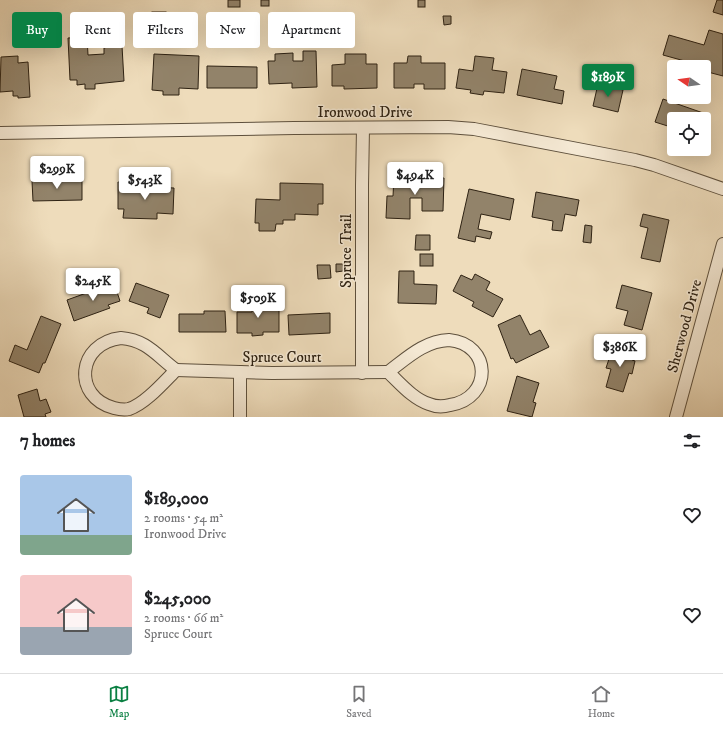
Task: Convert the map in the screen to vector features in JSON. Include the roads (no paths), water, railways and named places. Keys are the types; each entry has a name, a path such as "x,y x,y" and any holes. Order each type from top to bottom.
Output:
{"street":[{"name":"Ironwood Drive","path":"0,133 294,128 435,127 474,129 635,160 723,189"},
{"name":"Spruce Trail","path":"362,373 363,128"},
{"name":"Sherwood Drive","path":"676,417 723,244"},
{"path":"121,338 137,341 149,347 176,370 135,407 127,410 110,407 96,399 87,386 85,377 87,362 94,349 106,341 121,338"},
{"path":"449,340 460,342 469,346 481,364 482,371 478,387 474,394 466,400 458,403 442,406 424,402 404,387 388,372 416,350 438,341 449,340"},
{"name":"Spruce Court","path":"176,370 240,372 388,372"},
{"path":"240,372 240,417"}]}
